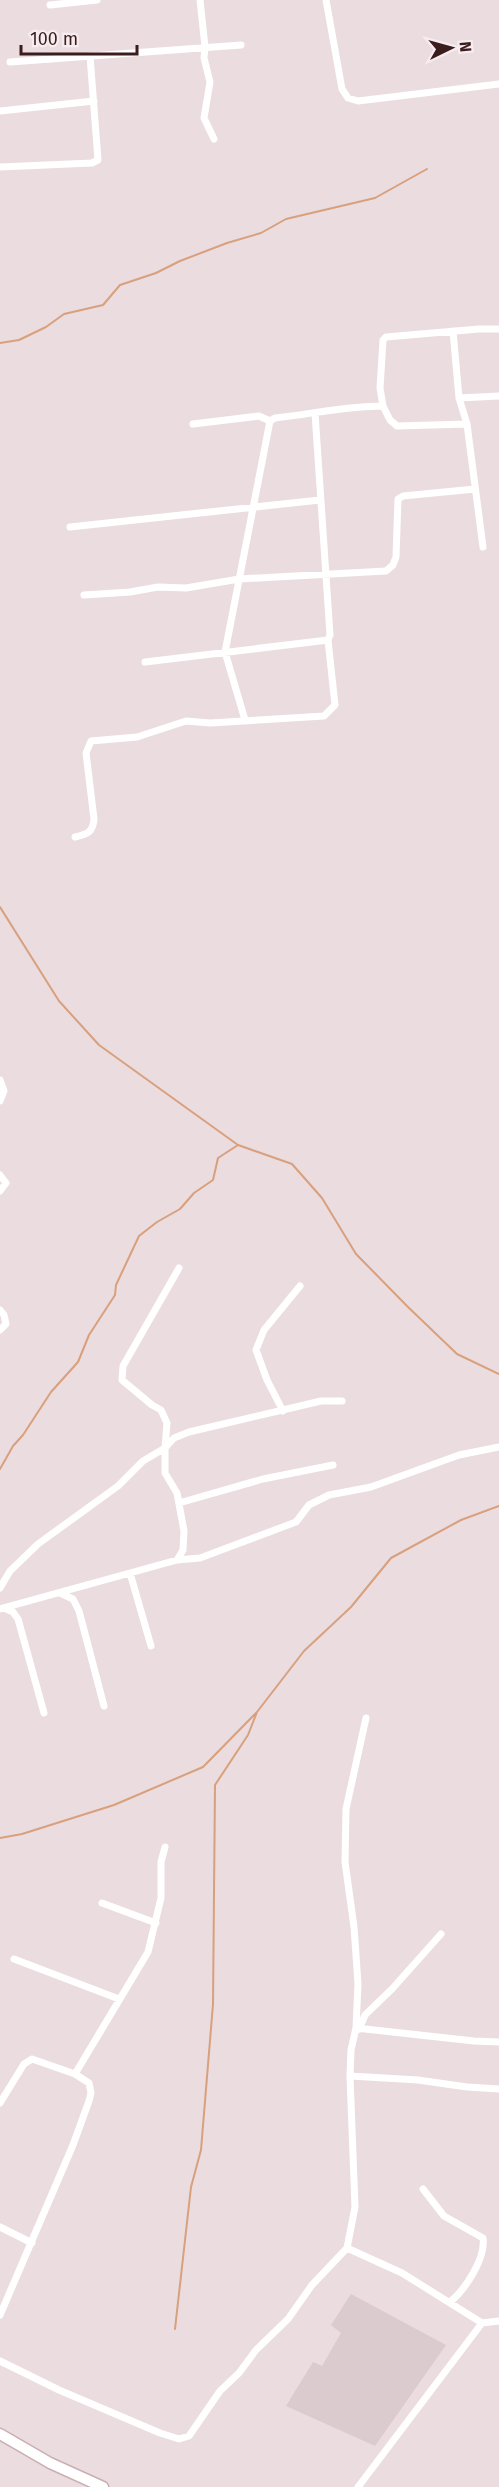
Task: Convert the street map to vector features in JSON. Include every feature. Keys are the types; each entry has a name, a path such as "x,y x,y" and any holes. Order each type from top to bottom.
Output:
{"main road":[{"path":"0,2434 51,2463 103,2487"}],"street":[{"path":"50,5 97,0"},
{"path":"200,0 204,58 210,89 204,118 214,140"},
{"path":"326,0 342,89 348,98 358,101 499,84"},
{"path":"10,62 241,45"},
{"path":"0,167 92,163 98,160 90,56"},
{"path":"0,111 94,101"},
{"path":"467,424 397,426 390,420 383,406 380,388 383,340 386,337 499,329"},
{"path":"453,331 459,398 467,424 483,547"},
{"path":"459,398 499,396"},
{"path":"245,720 225,652 270,421 275,418 351,406 383,406"},
{"path":"75,837 88,834 93,828 86,753 91,741 137,737 186,721 210,723 316,717 330,712 335,705 328,640 330,635 315,413"},
{"path":"193,424 259,416 270,421"},
{"path":"84,595 130,592 158,587 186,588 239,579 386,571 393,565 396,557 398,499 403,496 475,489"},
{"path":"70,527 320,500"},
{"path":"145,662 328,640"},
{"path":"0,1080 4,1091 0,1101"},
{"path":"0,1175 6,1183 0,1191"},
{"path":"177,1560 183,1550 183,1541 177,1493 165,1473 167,1423 161,1410 122,1380 123,1366 179,1268"},
{"path":"283,1411 267,1380 256,1350 264,1330 300,1286"},
{"path":"0,1310 6,1324 0,1330"},
{"path":"0,1588 10,1571 38,1544 118,1486 143,1461 165,1448 174,1438 189,1432 321,1401 342,1401"},
{"path":"2,1609 177,1560 200,1558 296,1522 309,1505 329,1496 371,1487 459,1455 499,1447"},
{"path":"179,1503 263,1479 333,1465"},
{"path":"130,1573 151,1646"},
{"path":"60,1593 73,1599 79,1611 104,1706"},
{"path":"2,1609 13,1612 18,1619 44,1713"},
{"path":"358,2029 354,1927 345,1862 346,1809 366,1718"},
{"path":"75,2074 148,1952 161,1898 161,1862 165,1847"},
{"path":"102,1903 156,1923"},
{"path":"0,2361 59,2390 160,2433 184,2438 189,2436 220,2391 243,2369 267,2338 288,2319 312,2285 347,2248 355,2207 351,2050 365,2015 393,1989 441,1934"},
{"path":"14,1959 119,1999"},
{"path":"358,2029 499,2042"},
{"path":"0,2103 24,2064 32,2059 75,2074 89,2083 91,2093 32,2243 0,2315"},
{"path":"350,2076 418,2080 499,2089"},
{"path":"423,2189 444,2216 483,2238 484,2248 471,2276 463,2289 450,2302"},
{"path":"0,2227 32,2243"},
{"path":"347,2248 402,2272 482,2323 499,2321"},
{"path":"358,2487 482,2323"}],"shaded area":[{"path":"351,2294 446,2345 375,2446 286,2406 313,2362 322,2366 341,2333 331,2325"}],"waterway":[{"path":"0,343 19,340 46,327 64,314 103,305 120,285 156,273 227,243 261,233 286,219 375,198 427,169"},
{"path":"0,907 59,1001 99,1045 238,1145 292,1164 322,1198 356,1254 408,1307 457,1354 499,1374"},
{"path":"0,1469 13,1446 23,1435 51,1392 78,1362 89,1335 115,1295 116,1285 139,1236 180,1209 194,1193 213,1180 218,1158 238,1145"},
{"path":"0,1838 22,1834 114,1805 203,1767 257,1712 304,1651 351,1607 391,1558 461,1520 499,1506"},
{"path":"175,2329 191,2187 201,2150 213,2004 215,1785 248,1735 257,1712"}]}
